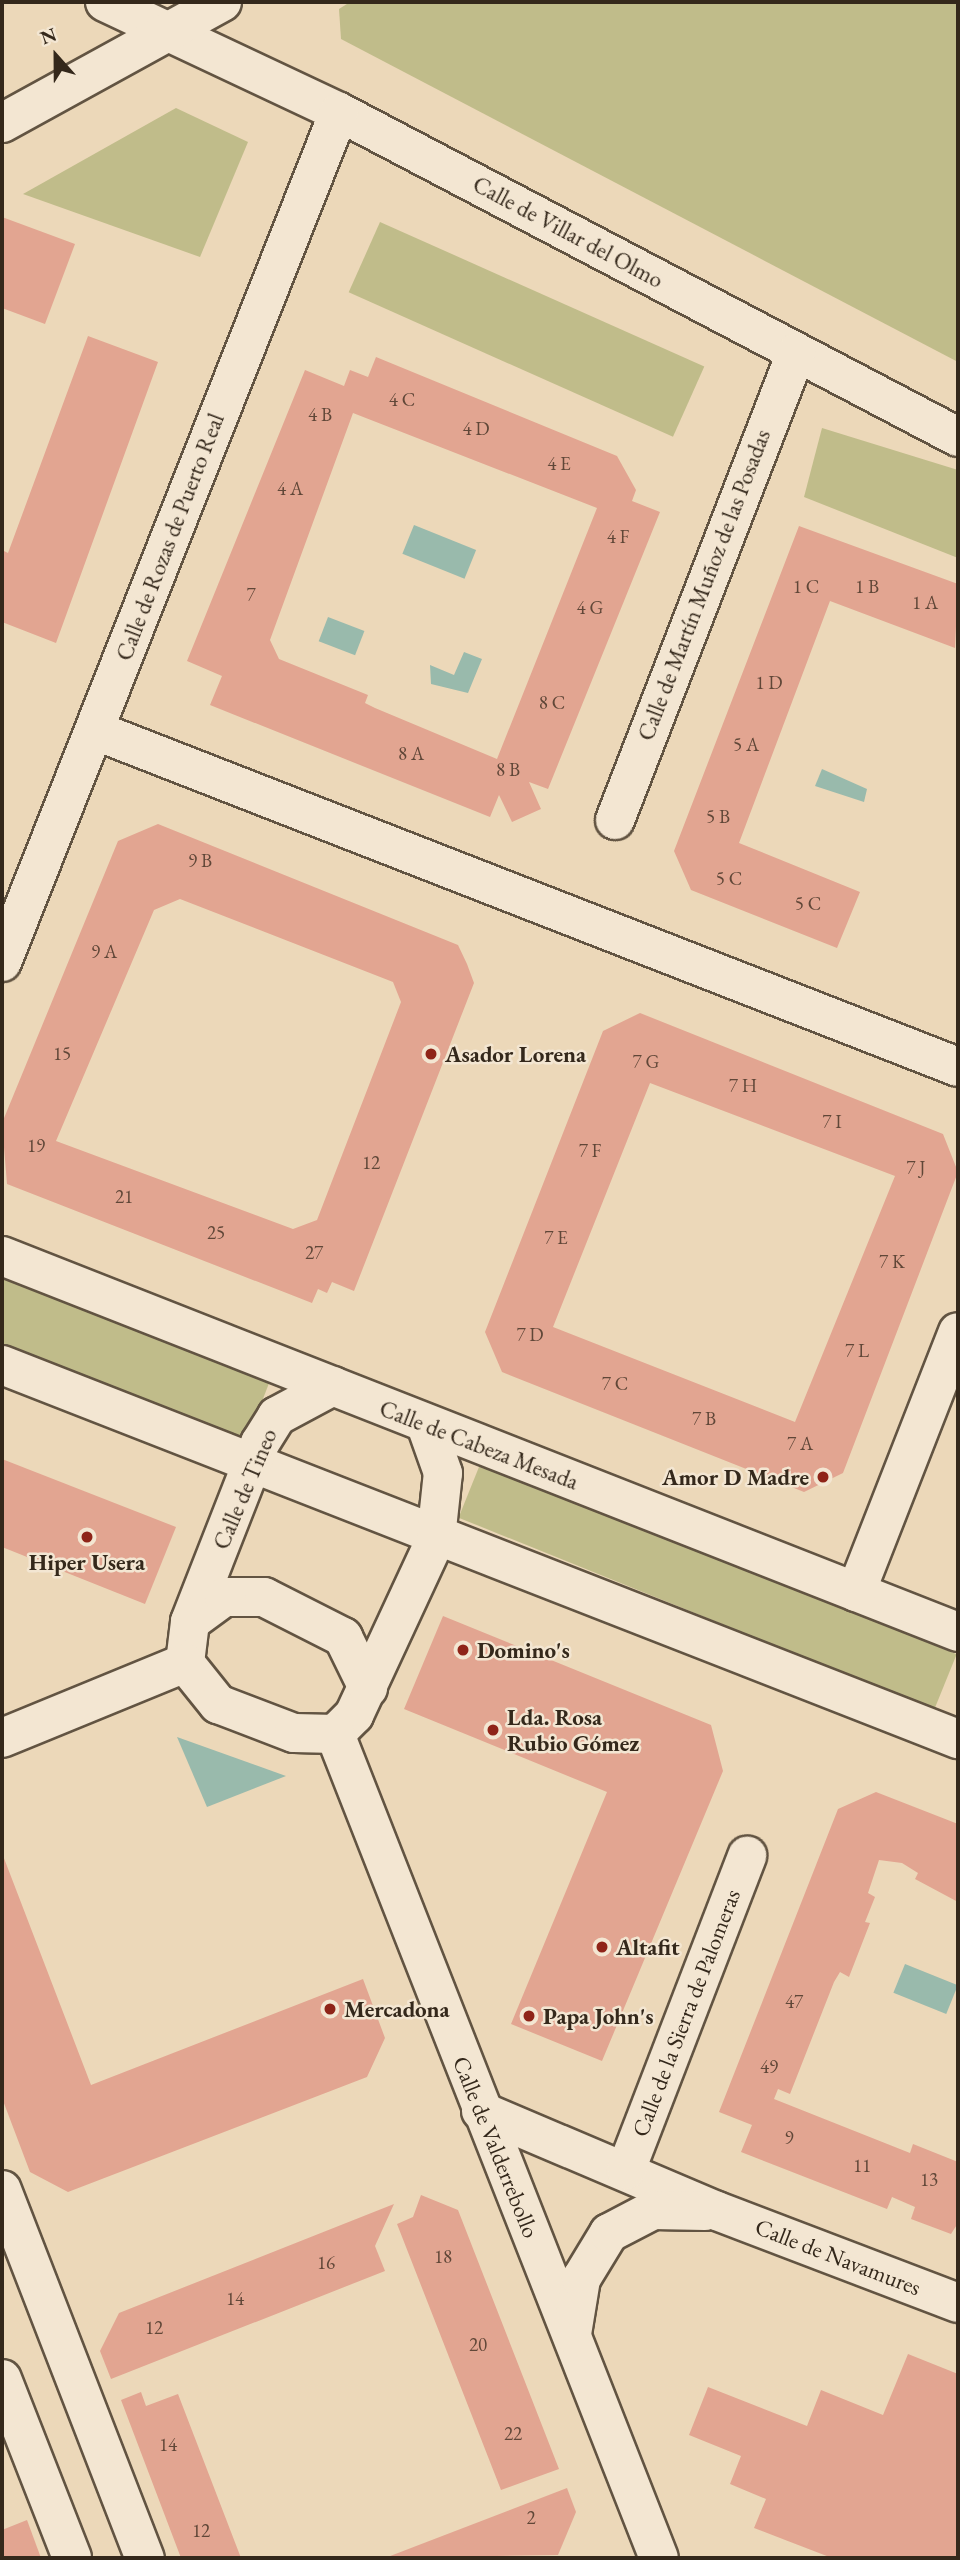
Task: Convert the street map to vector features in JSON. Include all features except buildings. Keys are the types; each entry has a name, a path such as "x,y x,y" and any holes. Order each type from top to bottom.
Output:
{"street":[{"name":"Calle de Villar del Olmo","path":"105,2 176,30 339,112 958,437"},
{"path":"2,122 176,30 222,2"},
{"name":"Calle de Rozas de Puerto Real","path":"2,962 339,112"},
{"name":"Calle de Martín Muñoz de las Posadas","path":"615,820 796,353"},
{"path":"94,730 958,1067"},
{"name":"Calle de Cabeza Mesada","path":"2,1256 958,1632"},
{"path":"856,1592 958,1332"},
{"path":"2,1365 253,1462 436,1538 958,1739"},
{"name":"Calle de Tineo","path":"190,1622 253,1462 277,1416 333,1386"},
{"path":"368,1688 343,1637 264,1597 224,1597 190,1622 185,1663 218,1704 294,1733 335,1734 368,1688 436,1538 443,1473 426,1425"},
{"path":"2,1738 185,1663"},
{"name":"Calle de Valderrebollo","path":"335,1734 659,2558"},
{"name":"Calle de la Sierra de Palomeras","path":"626,2170 747,1856"},
{"name":"Calle de Navamures","path":"481,2111 626,2170 717,2211 958,2303"},
{"path":"2,2190 145,2558"},
{"name":"Calle de Navamures","path":"572,2334 581,2279 609,2233 653,2210 717,2211"},
{"path":"2,2379 72,2558"}],"shaded area":[{"path":"350,2 958,2 958,362 341,39 339,9"},
{"path":"176,108 248,142 200,257 23,194"},
{"path":"380,222 704,366 673,437 349,292"},
{"path":"822,428 958,470 958,558 804,497"},
{"path":"414,525 476,550 465,579 402,554"},
{"path":"328,617 364,631 355,655 319,641"},
{"path":"464,652 482,659 468,693 431,684 430,665 454,675"},
{"path":"822,769 867,789 864,802 815,786"},
{"path":"2,1278 270,1381 248,1439 2,1344"},
{"path":"481,1462 957,1654 934,1710 459,1518"},
{"path":"177,1737 286,1776 207,1807"},
{"path":"905,1964 958,1985 946,2014 893,1993"}],"place":[{"name":"Asador Lorena","path":"431,1054"},
{"name":"Amor D Madre","path":"823,1477"},
{"name":"Hiper Usera","path":"87,1537"},
{"name":"Domino's","path":"463,1650"},
{"name":"Lda. Rosa Rubio Gómez","path":"493,1730"},
{"name":"Altafit","path":"602,1947"},
{"name":"Mercadona","path":"330,2009"},
{"name":"Papa John's","path":"529,2016"}]}
